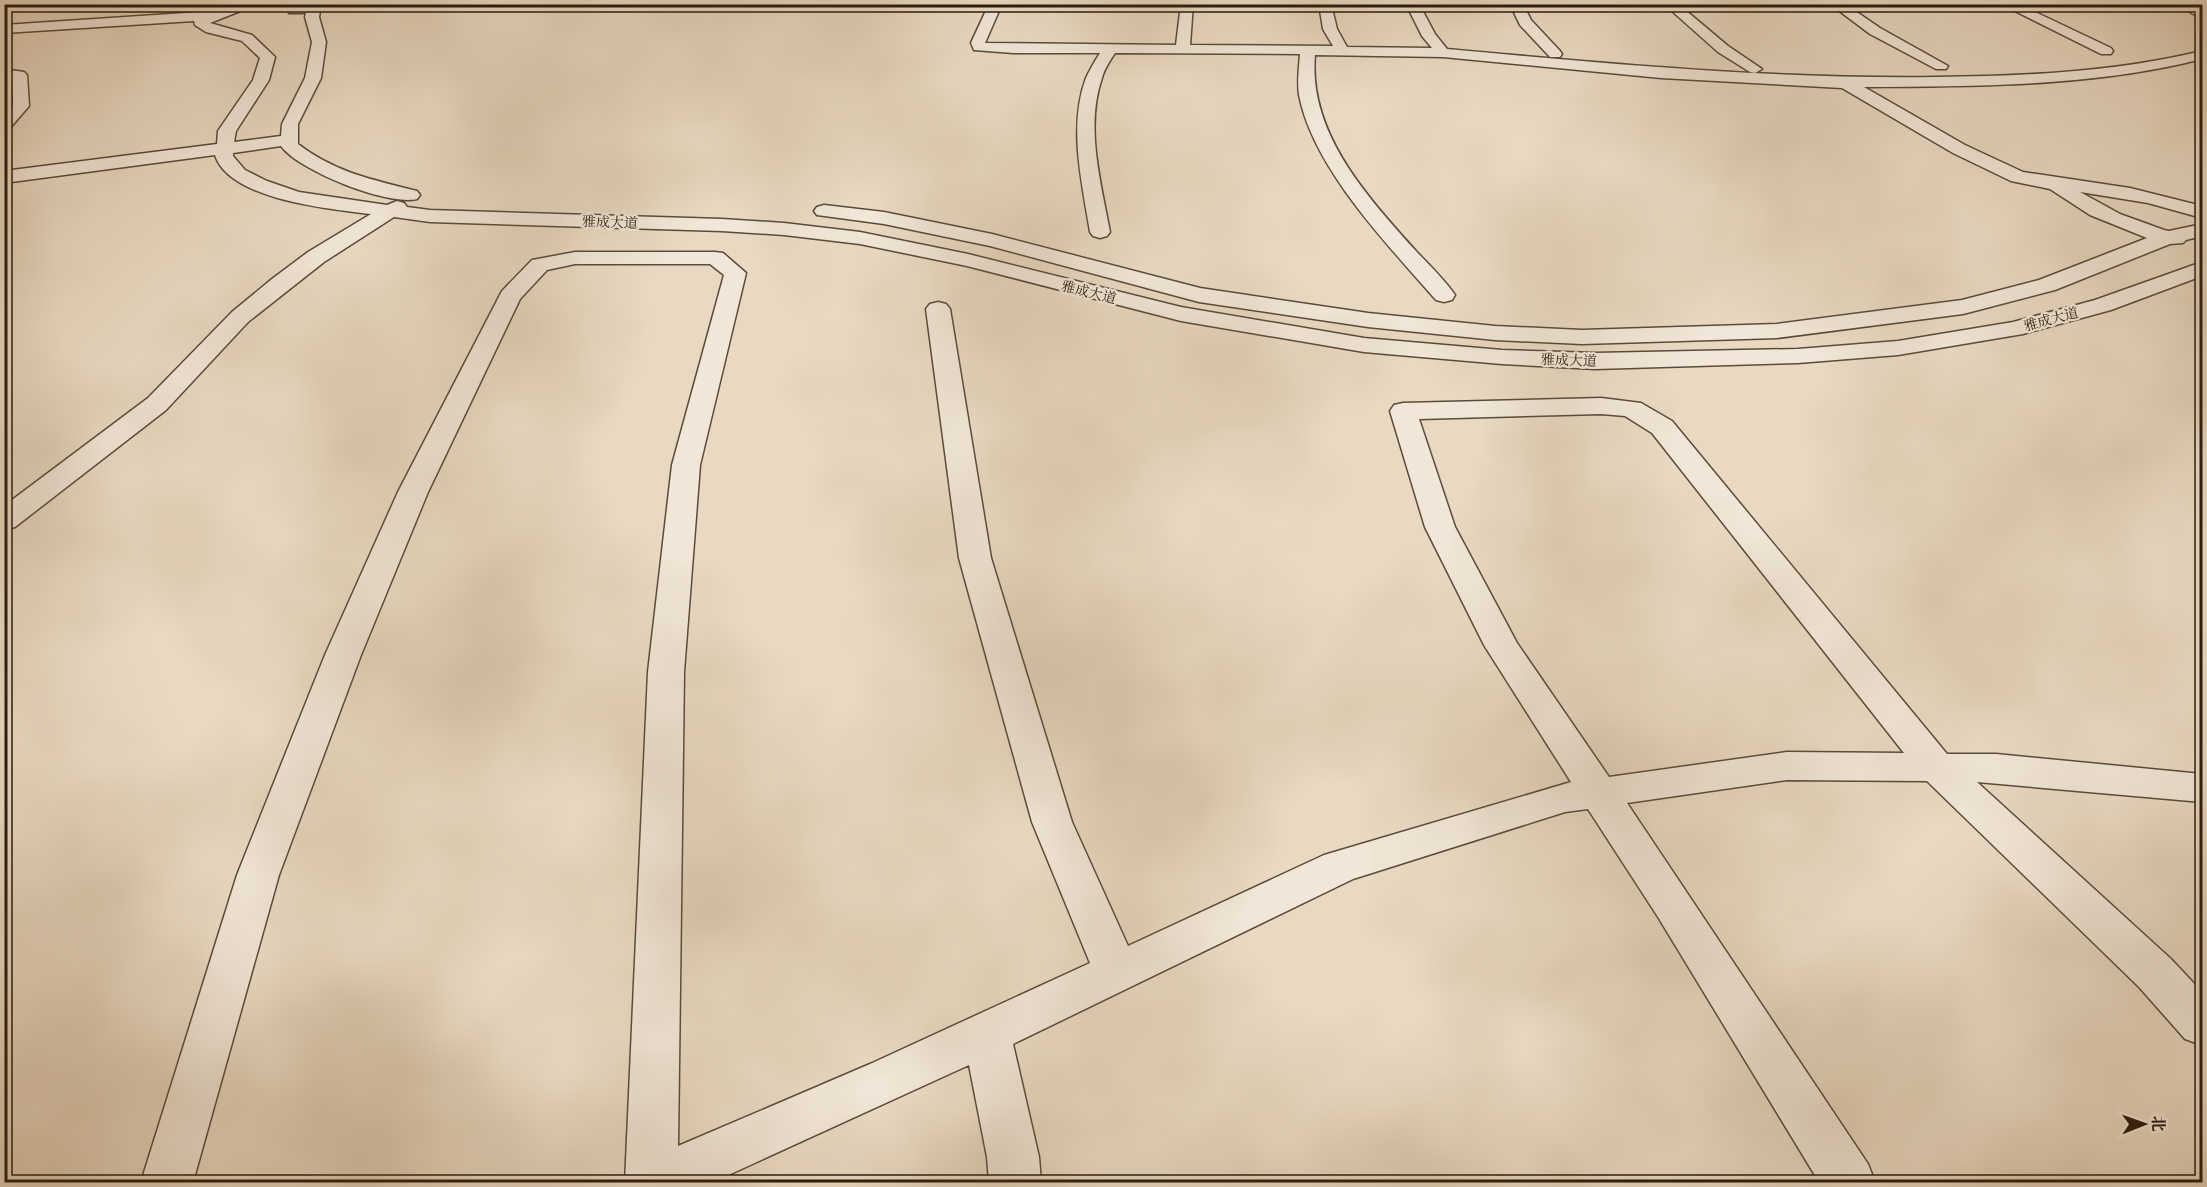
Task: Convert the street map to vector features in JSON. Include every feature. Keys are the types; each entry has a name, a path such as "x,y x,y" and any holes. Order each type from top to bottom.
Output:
{"street":[{"path":"4,21 243,4"},
{"path":"284,8 359,4"},
{"path":"996,4 978,43 979,46 1001,49 1308,49 1443,53 1671,74 1844,83 2005,81 2067,77 2154,67 2202,55"},
{"path":"1184,48 1187,4"},
{"path":"1325,4 1330,29 1342,50"},
{"path":"1412,4 1429,36 1443,53"},
{"path":"1516,4 1525,22 1555,54"},
{"path":"1670,4 1723,49 1755,69"},
{"path":"1836,4 1875,31 1941,66"},
{"path":"2007,4 2106,51"},
{"path":"2182,4 2202,15"},
{"path":"4,29 216,16 256,8"},
{"path":"314,8 312,16 319,42 313,78 290,124 289,146 309,163 343,178 416,197 453,200 611,201"},
{"path":"216,16 200,22 211,29 247,38 268,57 261,80 226,131 224,148"},
{"path":"1100,232 1086,151 1088,107 1094,80 1110,48"},
{"path":"1308,49 1307,96 1318,126 1337,164 1384,226 1444,295"},
{"path":"4,73 18,75 21,106 4,124"},
{"path":"1844,83 1959,149 2018,177 2056,184 2116,190 2161,199 2202,212"},
{"path":"4,177 291,140"},
{"name":"雅成大道","path":"224,148 224,157 238,174 260,185 296,197 388,212 430,216 722,225 784,229 860,238 968,260 1181,314 1364,345 1502,357 1596,361 1798,356 1898,348 2015,329 2103,305 2202,269"},
{"path":"2056,184 2075,199 2114,219 2167,238 2202,243"},
{"path":"4,521 157,404 240,317 280,284 316,257 416,197"},
{"path":"807,209 884,218 992,240 1199,295 1368,320 1495,333 1582,337 1777,331 1963,307 2047,285 2167,238 2202,230"},
{"path":"167,1182 262,864 343,656 413,492 510,296 540,265 575,258 715,258 735,273 686,465 666,672 653,1182 888,1080 1339,867 1564,798 1787,766 1996,768 2202,788"},
{"path":"938,309 975,558 1052,822 1117,972"},
{"path":"1849,1182 1600,793 1501,645 1440,527 1402,411 1601,406 1632,409 1662,427 1936,767 2155,973 2202,1024"},
{"path":"987,1033 1013,1157 1015,1182"}]}
